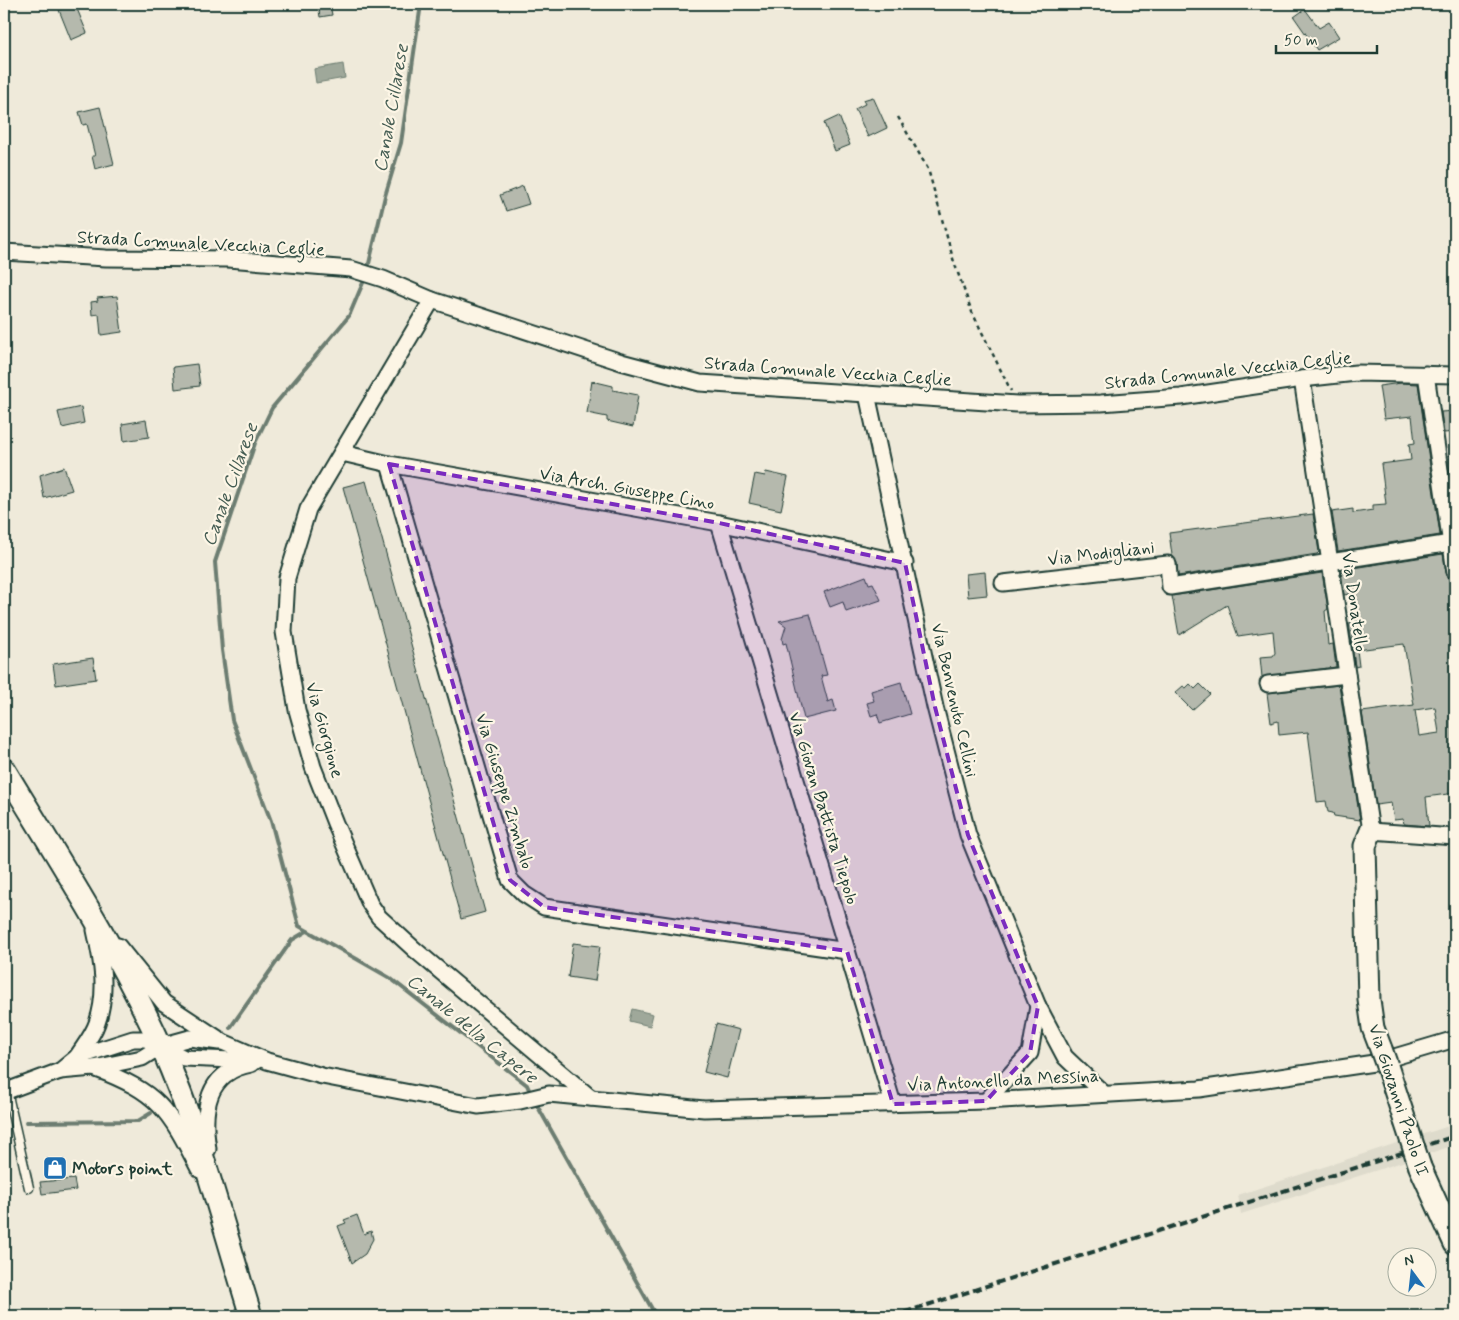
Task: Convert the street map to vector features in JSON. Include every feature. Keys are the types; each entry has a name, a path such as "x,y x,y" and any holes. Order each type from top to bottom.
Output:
{"main road":[{"path":"4,769 92,913 132,986 161,1046 182,1095 251,1316"},
{"name":"Via Giovanni Paolo II","path":"1371,831 1365,846 1369,1000 1373,1028 1420,1167 1455,1244"}],"street":[{"name":"Strada Comunale Vecchia Ceglie","path":"4,252 106,258 228,259 351,270 383,279 432,300 620,362 700,383 1017,404 1101,403 1181,398 1302,379 1356,373 1455,375"},
{"name":"Via Giorgione","path":"432,300 308,508 287,578 284,632 297,710 313,767 370,904 379,917 591,1098"},
{"path":"1426,374 1455,572"},
{"name":"Via Donatello","path":"1302,379 1371,831"},
{"name":"Via Benvenuto Cellini","path":"866,394 905,563 935,706 968,835 1038,1006 1065,1057 1104,1094"},
{"name":"Via Arch. Giuseppe Cino","path":"342,453 390,464 719,523 905,563"},
{"name":"Via Giuseppe Zimbalo","path":"390,464 510,880 524,894 544,907 847,951"},
{"name":"Via Giovan Battista Tiepolo","path":"719,523 892,1104"},
{"path":"1330,560 1451,543"},
{"name":"Via Modigliani","path":"1003,583 1168,564 1170,587 1330,560"},
{"path":"1268,684 1347,675"},
{"path":"1371,831 1455,837"},
{"path":"92,913 164,1003 223,1042 267,1061"},
{"path":"78,1057 97,1024 104,993 101,960 92,913"},
{"path":"986,1101 1030,1053 1038,1006"},
{"path":"60,1070 94,1068 142,1058 161,1046 190,1038 223,1042"},
{"path":"6,1092 60,1070 78,1057 133,1039 146,1039 184,1058 267,1061"},
{"name":"Via Antonello da Messina","path":"267,1061 322,1076 478,1106 520,1102 549,1094 704,1109 986,1101 1199,1089 1374,1063 1455,1039"},
{"path":"217,1204 204,1128 206,1104 217,1081 238,1066 267,1061"},
{"path":"94,1068 124,1080 154,1098 173,1119 217,1204"}],"lane":[{"path":"6,1092 29,1188"}],"path":[{"path":"898,117 928,169 954,262 972,312 1017,404"}],"highlighted area":[{"path":"389,464 719,523 905,563 935,707 968,835 1038,1006 1030,1053 986,1101 893,1104 847,951 544,907 510,880"}],"shaded area":[{"path":"343,64 345,78 316,83 314,69"},
{"path":"632,1009 653,1014 650,1026 629,1021"},
{"path":"1455,1124 1455,1145 1241,1214 1238,1195"}],"building":[{"path":"75,4 87,33 71,40 59,10"},
{"path":"318,4 330,4 332,15 320,17"},
{"path":"1305,9 1319,28 1329,22 1339,37 1317,50 1294,17"},
{"path":"873,97 887,128 868,137 855,109 865,104 863,100"},
{"path":"100,107 114,164 95,169 92,156 95,156 87,124 83,125 79,112"},
{"path":"839,116 850,145 835,151 824,123"},
{"path":"523,186 529,204 506,211 500,195"},
{"path":"117,296 122,332 101,335 99,314 92,315 91,302 98,301 97,298"},
{"path":"197,364 200,386 175,389 173,367"},
{"path":"592,381 613,386 613,390 638,395 633,427 607,421 607,417 587,413"},
{"path":"1401,383 1418,384 1440,535 1338,551 1332,512 1353,509 1353,513 1373,510 1373,505 1386,504 1381,464 1411,460 1409,444 1415,443 1412,416 1384,419 1379,386"},
{"path":"81,407 84,423 62,428 58,412"},
{"path":"1455,411 1455,432 1444,433 1441,412"},
{"path":"146,420 149,437 124,441 122,424"},
{"path":"1455,454 1455,491 1453,492 1447,456"},
{"path":"64,467 72,490 44,498 40,475"},
{"path":"766,472 788,477 781,510 749,503 755,474 765,476"},
{"path":"366,481 485,912 461,919 343,487"},
{"path":"1313,514 1319,552 1317,554 1178,576 1177,563 1172,555 1169,533"},
{"path":"1443,554 1446,573 1453,581 1455,596 1455,793 1426,797 1429,826 1404,824 1403,819 1394,820 1391,803 1376,805 1362,712 1414,705 1404,644 1357,650 1359,666 1355,667 1349,623 1358,621 1354,593 1344,595 1341,570","holes":["1435,707 1439,733 1419,736 1415,710"]},
{"path":"985,572 987,595 968,597 966,574"},
{"path":"1322,573 1328,609 1325,611 1328,645 1333,644 1336,667 1262,677 1260,657 1273,656 1275,653 1273,631 1238,636 1227,605 1179,635 1172,596"},
{"path":"866,576 869,584 873,583 881,600 846,612 843,602 830,607 824,592"},
{"path":"810,614 827,675 821,676 828,702 833,700 836,711 804,719 786,643 783,644 782,639 786,626 779,621"},
{"path":"93,658 96,679 56,685 53,664"},
{"path":"901,682 910,714 880,723 877,714 871,716 867,703 874,701 871,691"},
{"path":"1190,684 1195,689 1200,684 1210,694 1192,710 1175,693 1183,686 1186,688"},
{"path":"1339,685 1360,820 1334,816 1333,813 1328,812 1326,801 1317,802 1308,732 1279,735 1278,721 1271,723 1267,693"},
{"path":"573,943 600,946 595,981 568,977"},
{"path":"716,1024 739,1030 727,1078 704,1072"},
{"path":"74,1179 76,1190 42,1194 40,1182"},
{"path":"357,1215 364,1234 371,1231 373,1239 365,1254 352,1263 338,1226 346,1223 344,1220"}],"waterway":[{"name":"Canale Cillarese","path":"367,272 385,196 401,143 421,4"},
{"name":"Canale Cillarese","path":"365,278 349,316 272,408 255,443 215,562 222,650 232,720 271,821 299,926 390,978 527,1085 531,1094"},
{"name":"Canale Cillarese","path":"230,1028 292,940 307,931"},
{"name":"Canale della Capere","path":"534,1100 656,1316"},
{"name":"Canale Cillarese","path":"26,1122 138,1121 151,1113"}],"railway":[{"path":"893,1316 1455,1136"}],"place":[{"name":"Motors point","path":"55,1168"}]}
